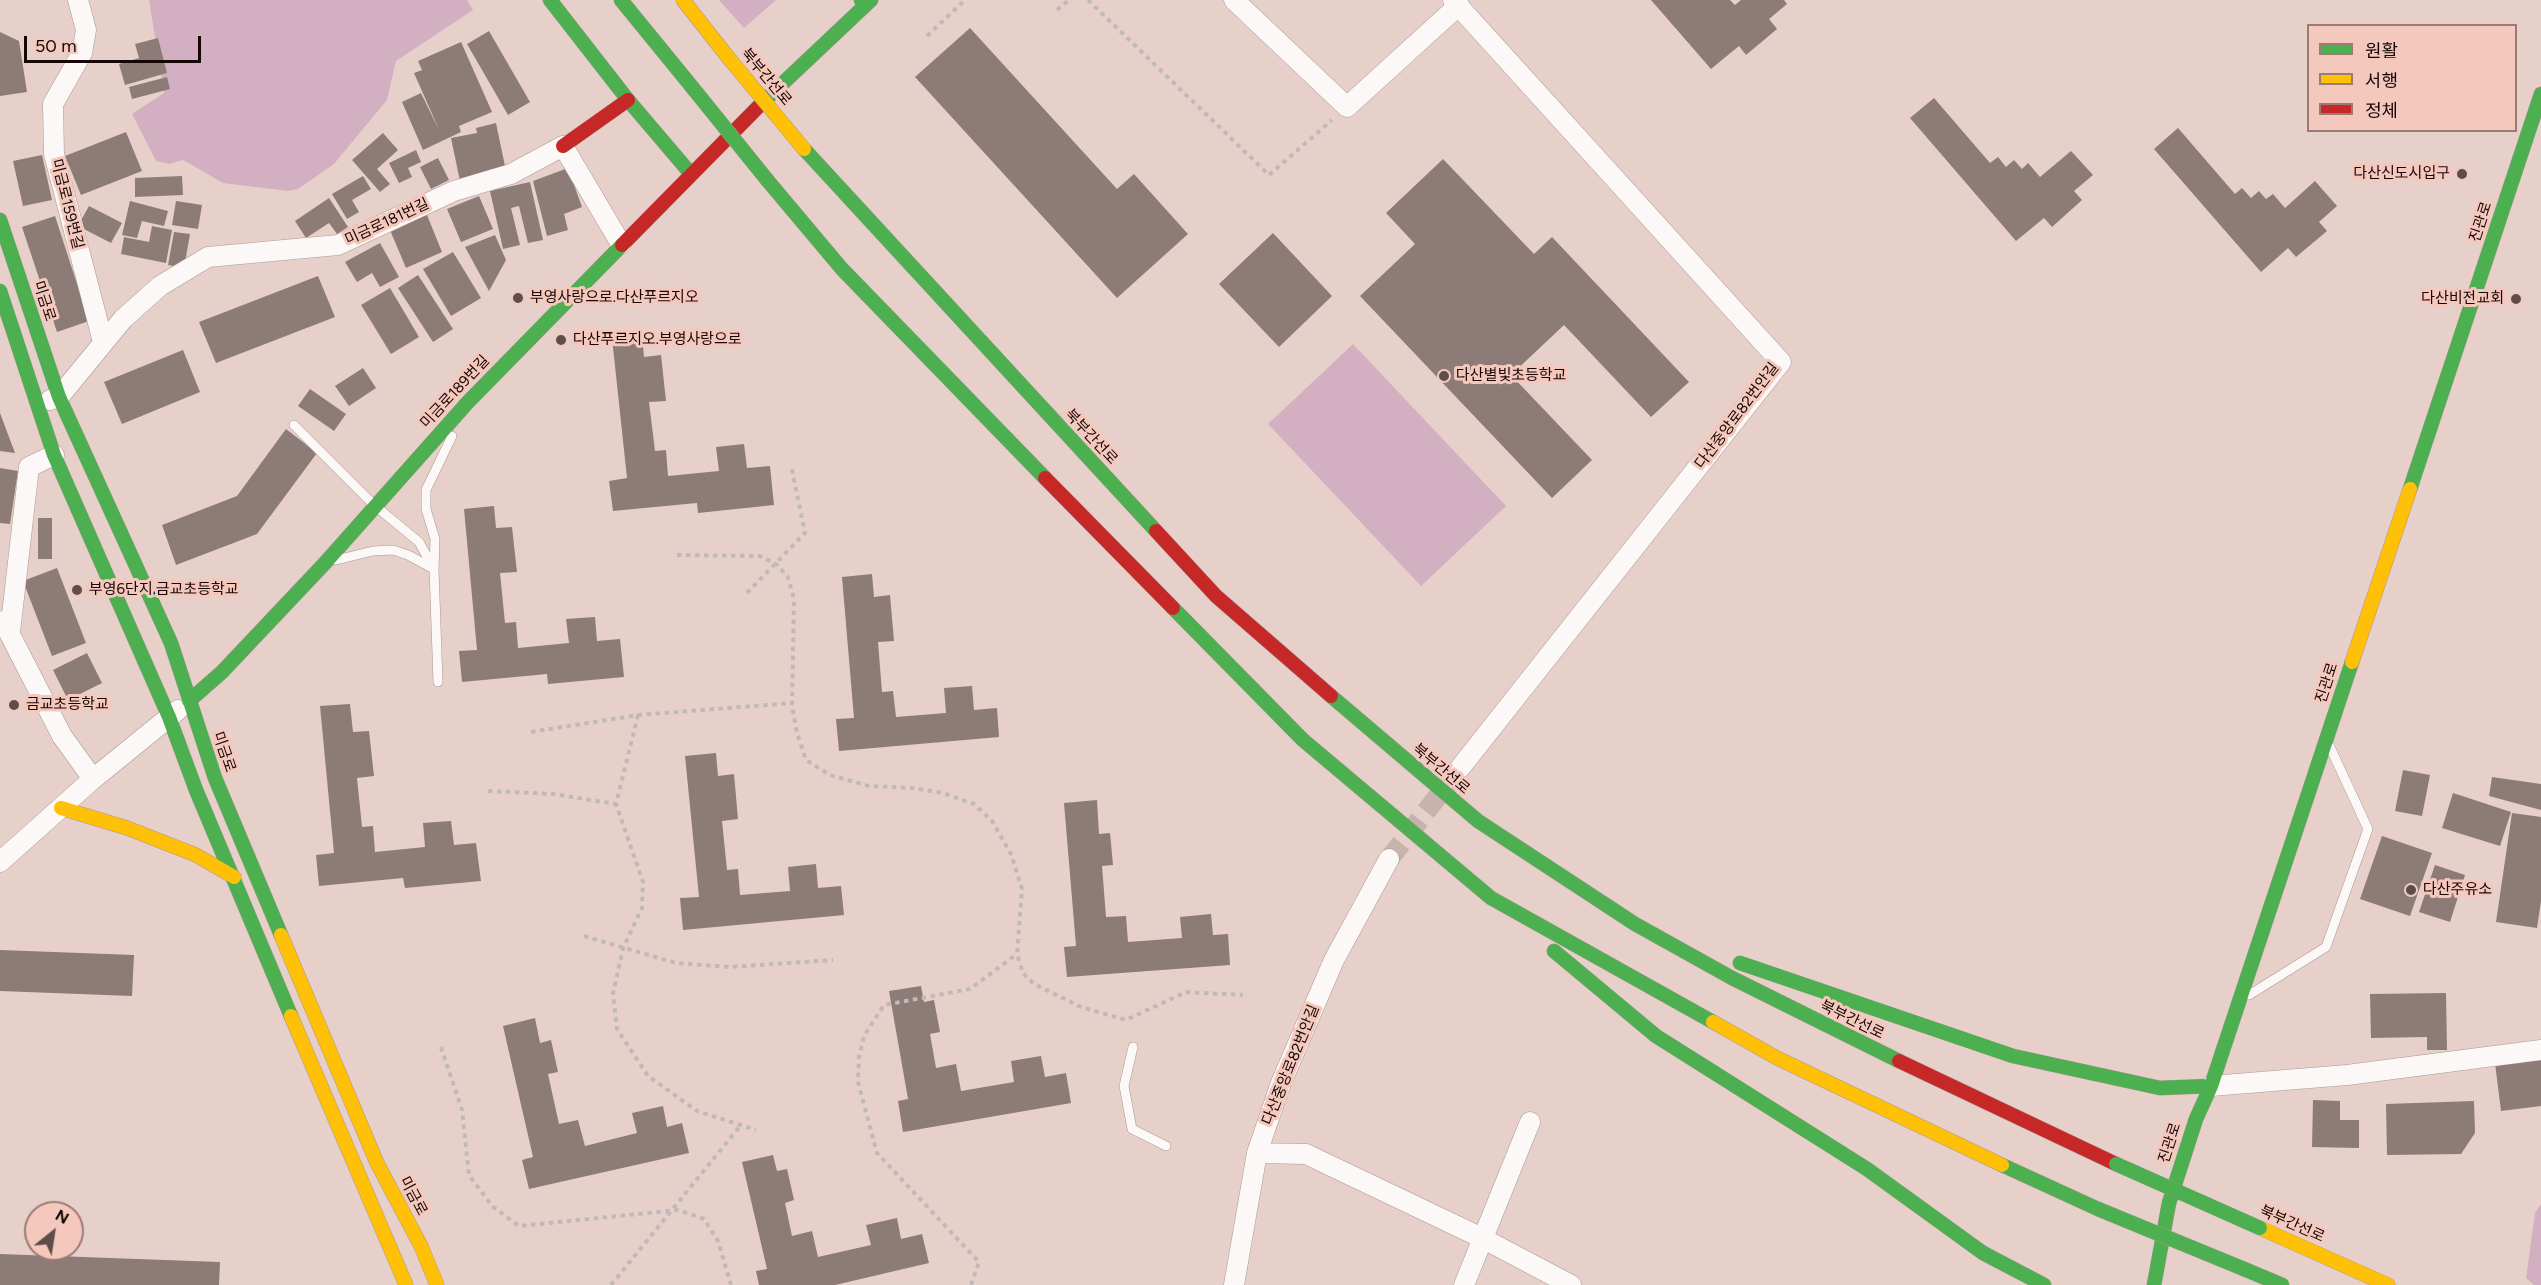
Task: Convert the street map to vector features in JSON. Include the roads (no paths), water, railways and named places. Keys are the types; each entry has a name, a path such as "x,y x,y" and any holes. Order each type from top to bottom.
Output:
{"main road":[{"path":"550,0 628,100 690,174"},
{"path":"621,0 842,269 1304,740 1656,1036 1867,1169 1983,1253 2044,1285"},
{"name":"북부간선로","path":"683,0 804,148 1216,596 1478,821 1635,924 1833,1030 2116,1164 2388,1285"},
{"name":"미금로189번길","path":"189,701 222,672 325,563 374,505 468,402 690,174 866,1"},
{"name":"진관로","path":"2154,1285 2169,1203 2196,1119 2211,1086 2541,94"},
{"path":"563,146 628,100"},
{"name":"미금로","path":"0,220 59,396 171,643 214,778 377,1163 422,1246 437,1285"},
{"path":"0,291 54,455 169,717 196,790 406,1285"},
{"path":"61,808 127,828 196,855 234,877"},
{"path":"1491,898 1777,1058 2098,1209 2276,1283"},
{"path":"1635,924 2013,1056 2160,1088 2211,1086"}],"street":[{"name":"미금로159번길","path":"78,0 86,30 82,53 53,104 54,154 103,342"},
{"path":"1234,0 1347,107 1456,3"},
{"name":"다산중앙로82번안길","path":"1456,3 1781,362 1461,768"},
{"name":"미금로181번길","path":"36,405 59,396 123,319 160,286 208,257 338,245 454,191 511,174 563,146"},
{"path":"563,146 621,244"},
{"path":"54,455 29,466 5,624 62,736 93,779"},
{"path":"0,862 93,779 189,701"},
{"name":"다산중앙로82번안길","path":"1234,1285 1257,1153 1281,1083 1334,960 1389,859"},
{"path":"2211,1086 2347,1075 2541,1050"},
{"path":"1464,1285 1530,1122"},
{"path":"1257,1153 1306,1154 1482,1238 1571,1285"}],"lane":[{"path":"438,682 435,539 426,509 426,490 468,402"},
{"path":"294,425 374,505 419,542 434,570"},
{"path":"325,563 373,551 393,550 408,555 434,570"},
{"path":"2239,1001 2326,947 2368,829 2326,740"},
{"path":"1133,1047 1124,1086 1132,1129 1166,1146"}],"tunnel":[{"path":"1389,859 1460,768"}],"place":[{"name":"다산신도시입구","path":"2462,174"},
{"name":"부영사랑으로.다산푸르지오","path":"518,298"},
{"name":"다산비전교회","path":"2516,299"},
{"name":"다산푸르지오.부영사랑으로","path":"561,340"},
{"name":"다산별빛초등학교","path":"1444,376"},
{"name":"부영6단지.금교초등학교","path":"77,590"},
{"name":"금교초등학교","path":"14,705"},
{"name":"다산주유소","path":"2411,890"}]}
